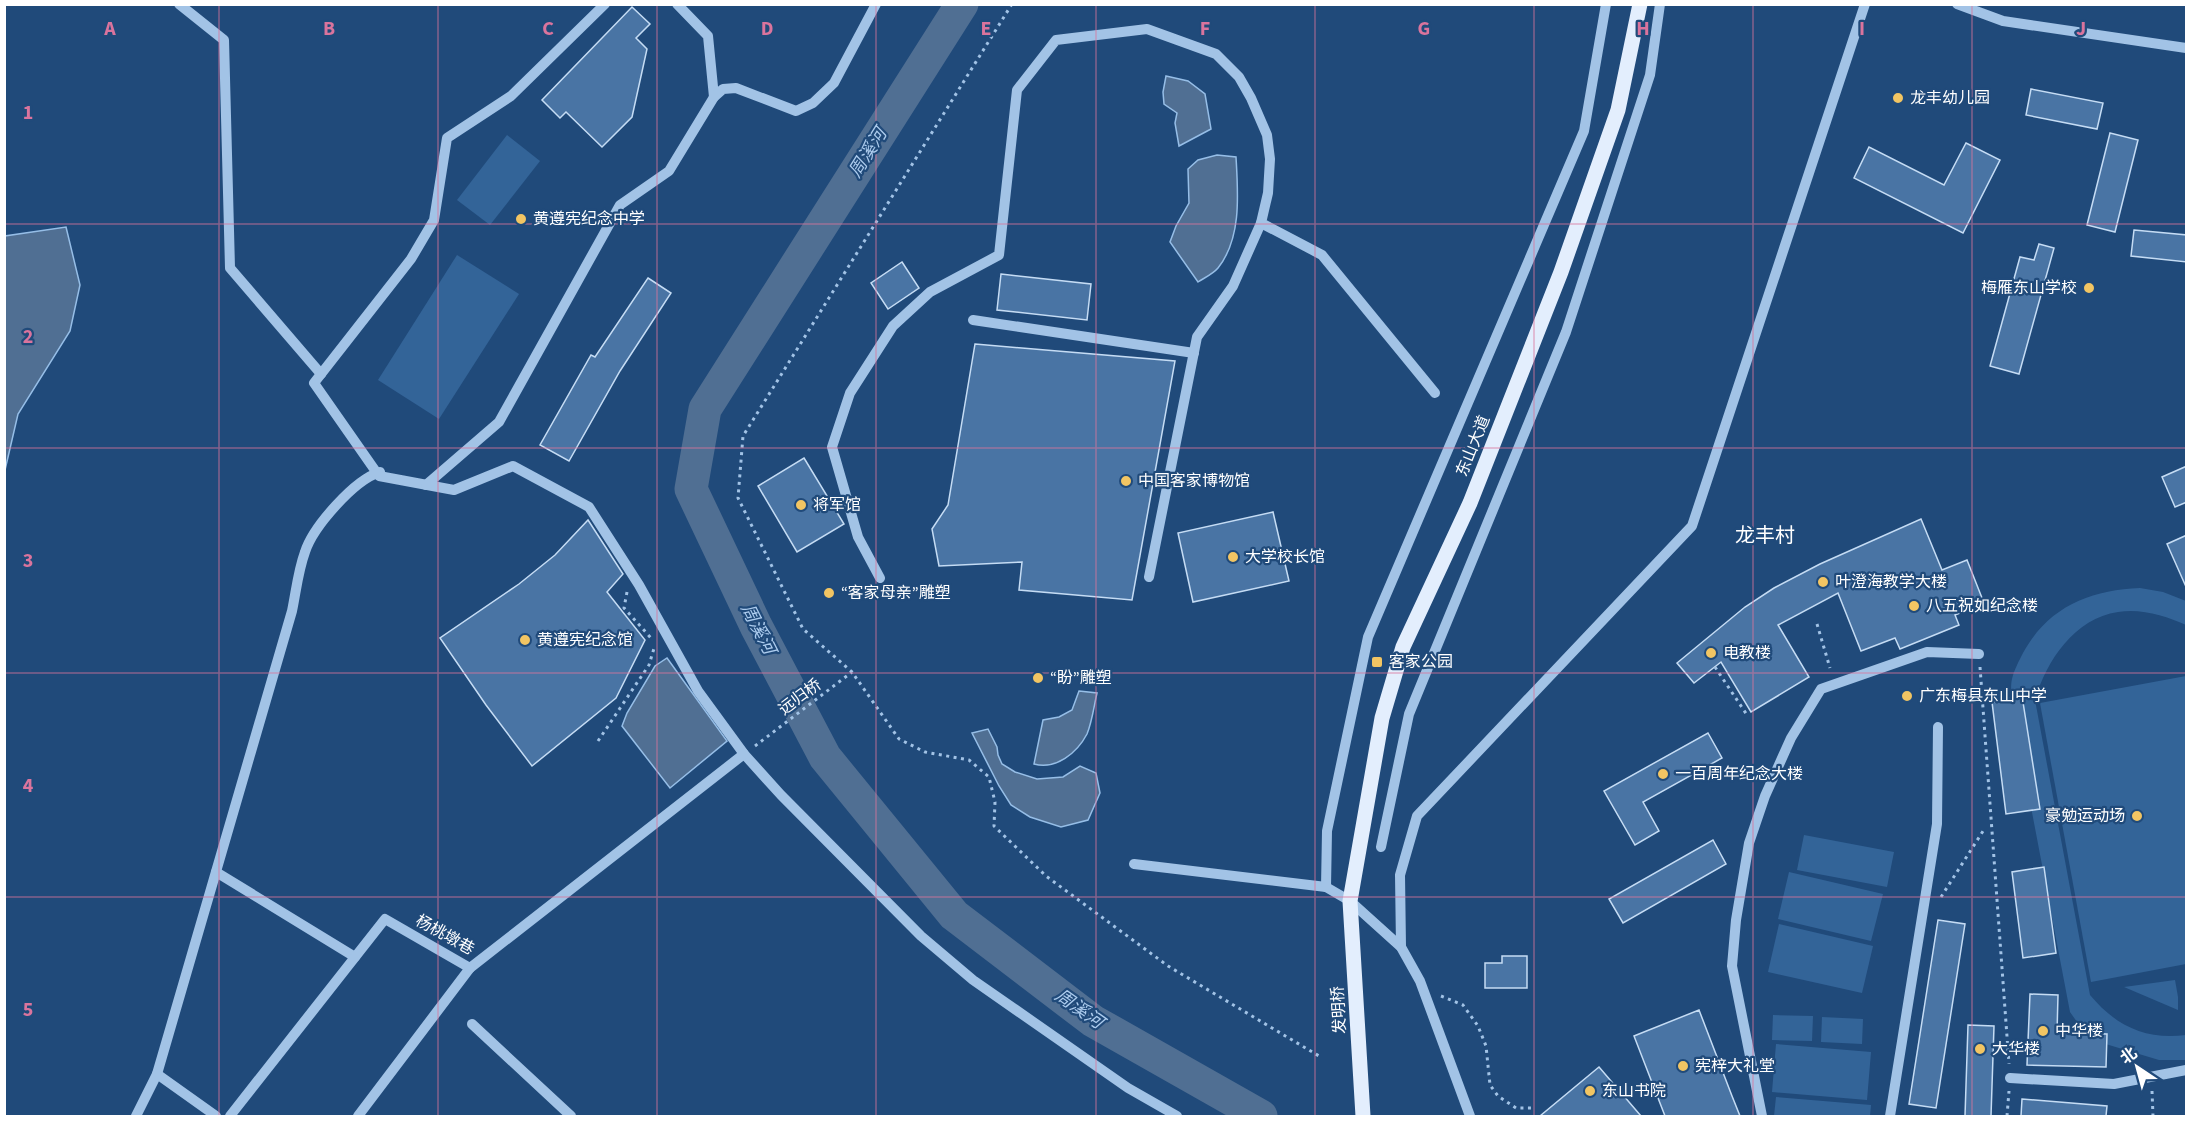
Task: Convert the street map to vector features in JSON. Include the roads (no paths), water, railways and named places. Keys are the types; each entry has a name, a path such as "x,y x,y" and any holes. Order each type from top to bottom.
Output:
{"main road":[{"name":"东山大道","path":"1350,901 1382,718 1403,647 1470,503 1561,272 1618,110 1640,4"},
{"name":"发明桥","path":"1350,901 1363,1116"}],"street":[{"path":"179,4 224,40 230,268 321,374"},
{"path":"605,4 511,96 447,138 434,220 411,259 314,383 379,476 454,490 513,466 589,507 639,585 698,692 744,754 781,795 921,936 964,973 1128,1088 1177,1116"},
{"path":"677,4 708,36 714,97"},
{"path":"426,485 499,422 620,205 669,171 714,97 723,89 736,88 796,111 813,103 834,83 876,4"},
{"path":"1326,887 1327,831 1368,637 1584,131 1606,4"},
{"path":"1381,847 1409,714 1566,332 1650,75 1660,4"},
{"path":"1401,947 1400,875 1417,816 1692,526 1865,4"},
{"path":"1957,4 2003,21 2187,48"},
{"path":"880,578 858,537 832,447 850,393 893,326 930,292 999,255 1017,90 1056,40 1148,29 1216,54 1239,77 1267,135 1270,159 1268,194 1261,223 1233,286 1197,337 1149,577"},
{"path":"1261,223 1322,255 1435,393"},
{"path":"973,320 1194,353"},
{"path":"136,1116 157,1074 292,611 305,551 319,525 349,492 380,472"},
{"path":"1762,1116 1732,966 1736,920 1749,843 1764,796 1791,738 1821,689 1927,652 1979,654"},
{"path":"1890,1116 1937,824 1938,727"},
{"name":"杨桃墩巷","path":"230,1116 385,919 470,968 744,754"},
{"path":"1134,864 1326,887 1350,901 1401,947 1420,981 1470,1116"},
{"path":"216,872 355,957"},
{"path":"358,1116 470,968"},
{"path":"472,1024 571,1116"},
{"path":"2010,1078 2114,1084 2187,1070"},
{"path":"157,1074 216,1116"}],"waterway":[{"name":"周溪河","path":"962,4 705,409 691,489 756,626 825,757 954,915 1093,1021 1261,1116"}],"place":[{"name":"龙丰幼儿园","path":"1898,98"},
{"name":"黄遵宪纪念中学","path":"521,219"},
{"name":"梅雁东山学校","path":"2089,288"},
{"name":"中国客家博物馆","path":"1126,481"},
{"name":"将军馆","path":"801,505"},
{"name":"大学校长馆","path":"1233,557"},
{"name":"叶澄海教学大楼","path":"1823,582"},
{"name":"“客家母亲”雕塑","path":"829,593"},
{"name":"八五祝如纪念楼","path":"1914,606"},
{"name":"黄遵宪纪念馆","path":"525,640"},
{"name":"电教楼","path":"1711,653"},
{"name":"客家公园","path":"1377,662"},
{"name":"“盼”雕塑","path":"1038,678"},
{"name":"广东梅县东山中学","path":"1907,696"},
{"name":"一百周年纪念大楼","path":"1663,774"},
{"name":"豪勉运动场","path":"2137,816"},
{"name":"中华楼","path":"2043,1031"},
{"name":"大华楼","path":"1980,1049"},
{"name":"宪梓大礼堂","path":"1683,1066"},
{"name":"东山书院","path":"1590,1091"}],"district":[{"name":"龙丰村","path":"1765,536"}]}
